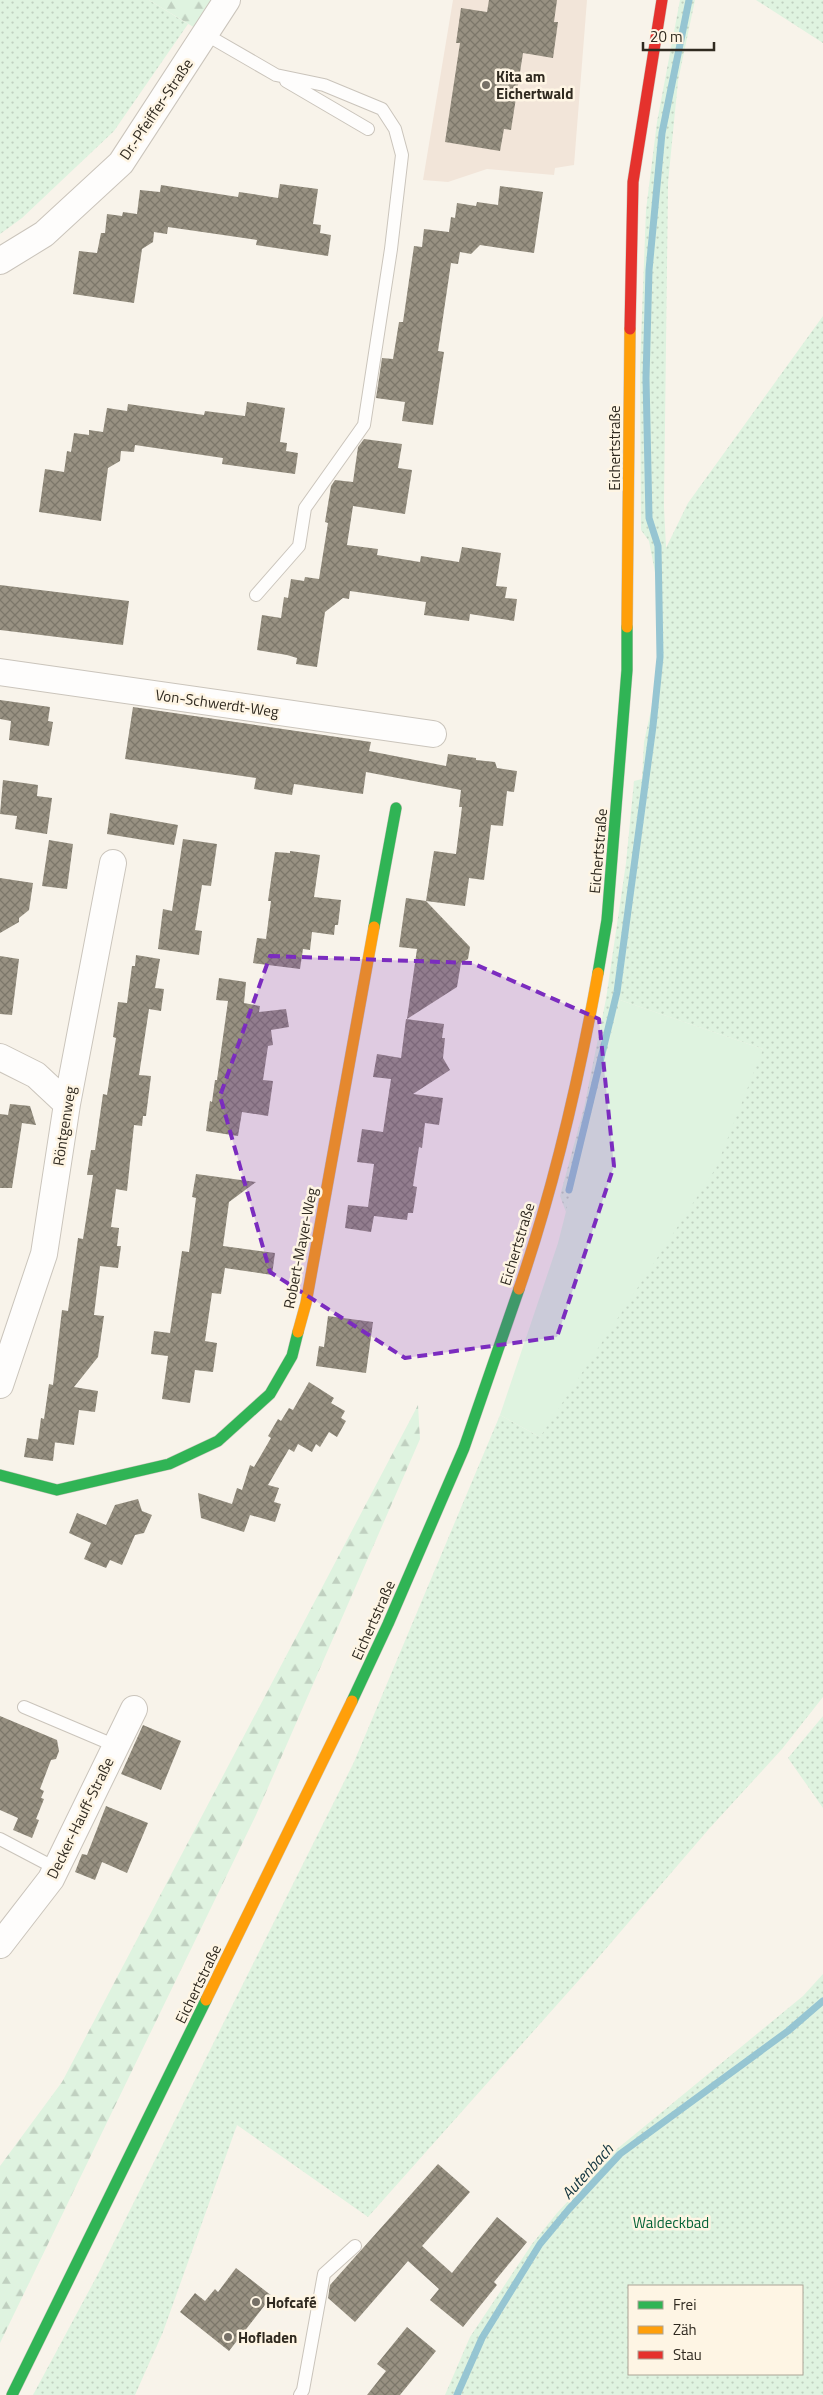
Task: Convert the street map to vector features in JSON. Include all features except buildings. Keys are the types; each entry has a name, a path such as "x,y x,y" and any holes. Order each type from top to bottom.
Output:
{"street":[{"name":"Dr.-Pfeiffer-Straße","path":"0,261 44,234 121,163 227,0"},
{"name":"Eichertstraße","path":"12,2395 299,1812 388,1624 464,1448 531,1253 562,1141 589,1022 607,920 627,670 633,182 662,0"},
{"name":"Von-Schwerdt-Weg","path":"0,672 433,734"},
{"name":"Robert-Mayer-Weg","path":"0,1475 56,1490 169,1464 218,1441 270,1394 282,1374 292,1356 306,1303 396,808"},
{"name":"Röntgenweg","path":"0,1385 6,1349 44,1254 67,1104 113,863"},
{"path":"0,1057 36,1074 67,1104"},
{"name":"Decker-Hauff-Straße","path":"0,1945 51,1880 134,1709"}],"lane":[{"path":"206,34 368,129"},
{"path":"256,595 300,546 305,508 364,425 391,249 402,155 395,129 382,108 324,84 276,75"},
{"path":"24,1707 116,1746"},
{"path":"0,1839 57,1869"},
{"path":"300,2395 303,2390 324,2274 355,2246"}],"highlighted area":[{"path":"270,956 472,963 599,1019 614,1166 557,1337 405,1358 270,1272 220,1096"}],"shaded area":[{"path":"453,0 587,0 574,165 555,168 554,175 487,169 448,182 423,180"}],"green space":[{"path":"0,0 149,0 188,24 114,131 22,218 0,234"},
{"path":"149,0 227,0 205,34"},
{"path":"680,0 695,0 678,81 668,183 664,506 666,548 688,503 823,316 823,1697 782,1749 708,1830 579,1980 368,2217 237,2125 163,2332 135,2395 33,2395 98,2274 354,1762 500,1415 540,1437 763,1049 620,1000 566,1212 560,1196 584,1108 606,999 626,863 634,781 642,779 644,742 655,692 659,643 658,588 649,541 641,530 640,366 646,210 657,122"},
{"path":"756,0 823,0 823,43"},
{"path":"620,1000 763,1049 716,1168 540,1437 500,1415 558,1243"},
{"path":"418,1405 420,1439 256,1815 0,2343 0,2166 62,2082"},
{"path":"823,1716 823,1808 788,1758"},
{"name":"Waldeckbad","path":"823,1974 823,2395 445,2395 470,2337 532,2244 557,2213 617,2149 803,1996"}],"waterway":[{"path":"569,1190 617,992 653,726 660,657 658,546 649,518 646,378 649,270 662,133 689,0"},
{"name":"Autenbach","path":"457,2395 482,2338 540,2244 569,2209 620,2154 788,2031 823,2001"}],"traffic: fast":[{"path":"598,973 607,920 627,670 627,627"},
{"path":"374,927 396,808"},
{"path":"352,1701 388,1624 464,1448 519,1289"},
{"path":"0,1475 57,1490 169,1464 218,1441 270,1394 292,1356 298,1332"},
{"path":"12,2395 206,2000"}],"traffic: slow":[{"path":"627,627 630,329"},
{"path":"298,1332 306,1303 374,927"},
{"path":"519,1289 554,1172 583,1053 598,973"},
{"path":"206,2000 352,1701"}],"traffic: jam":[{"path":"630,329 633,182 662,0"}],"place":[{"name":"Kita am Eichertwald","path":"486,85"},
{"name":"Hofcafé","path":"256,2302"},
{"name":"Hofladen","path":"228,2337"}]}
